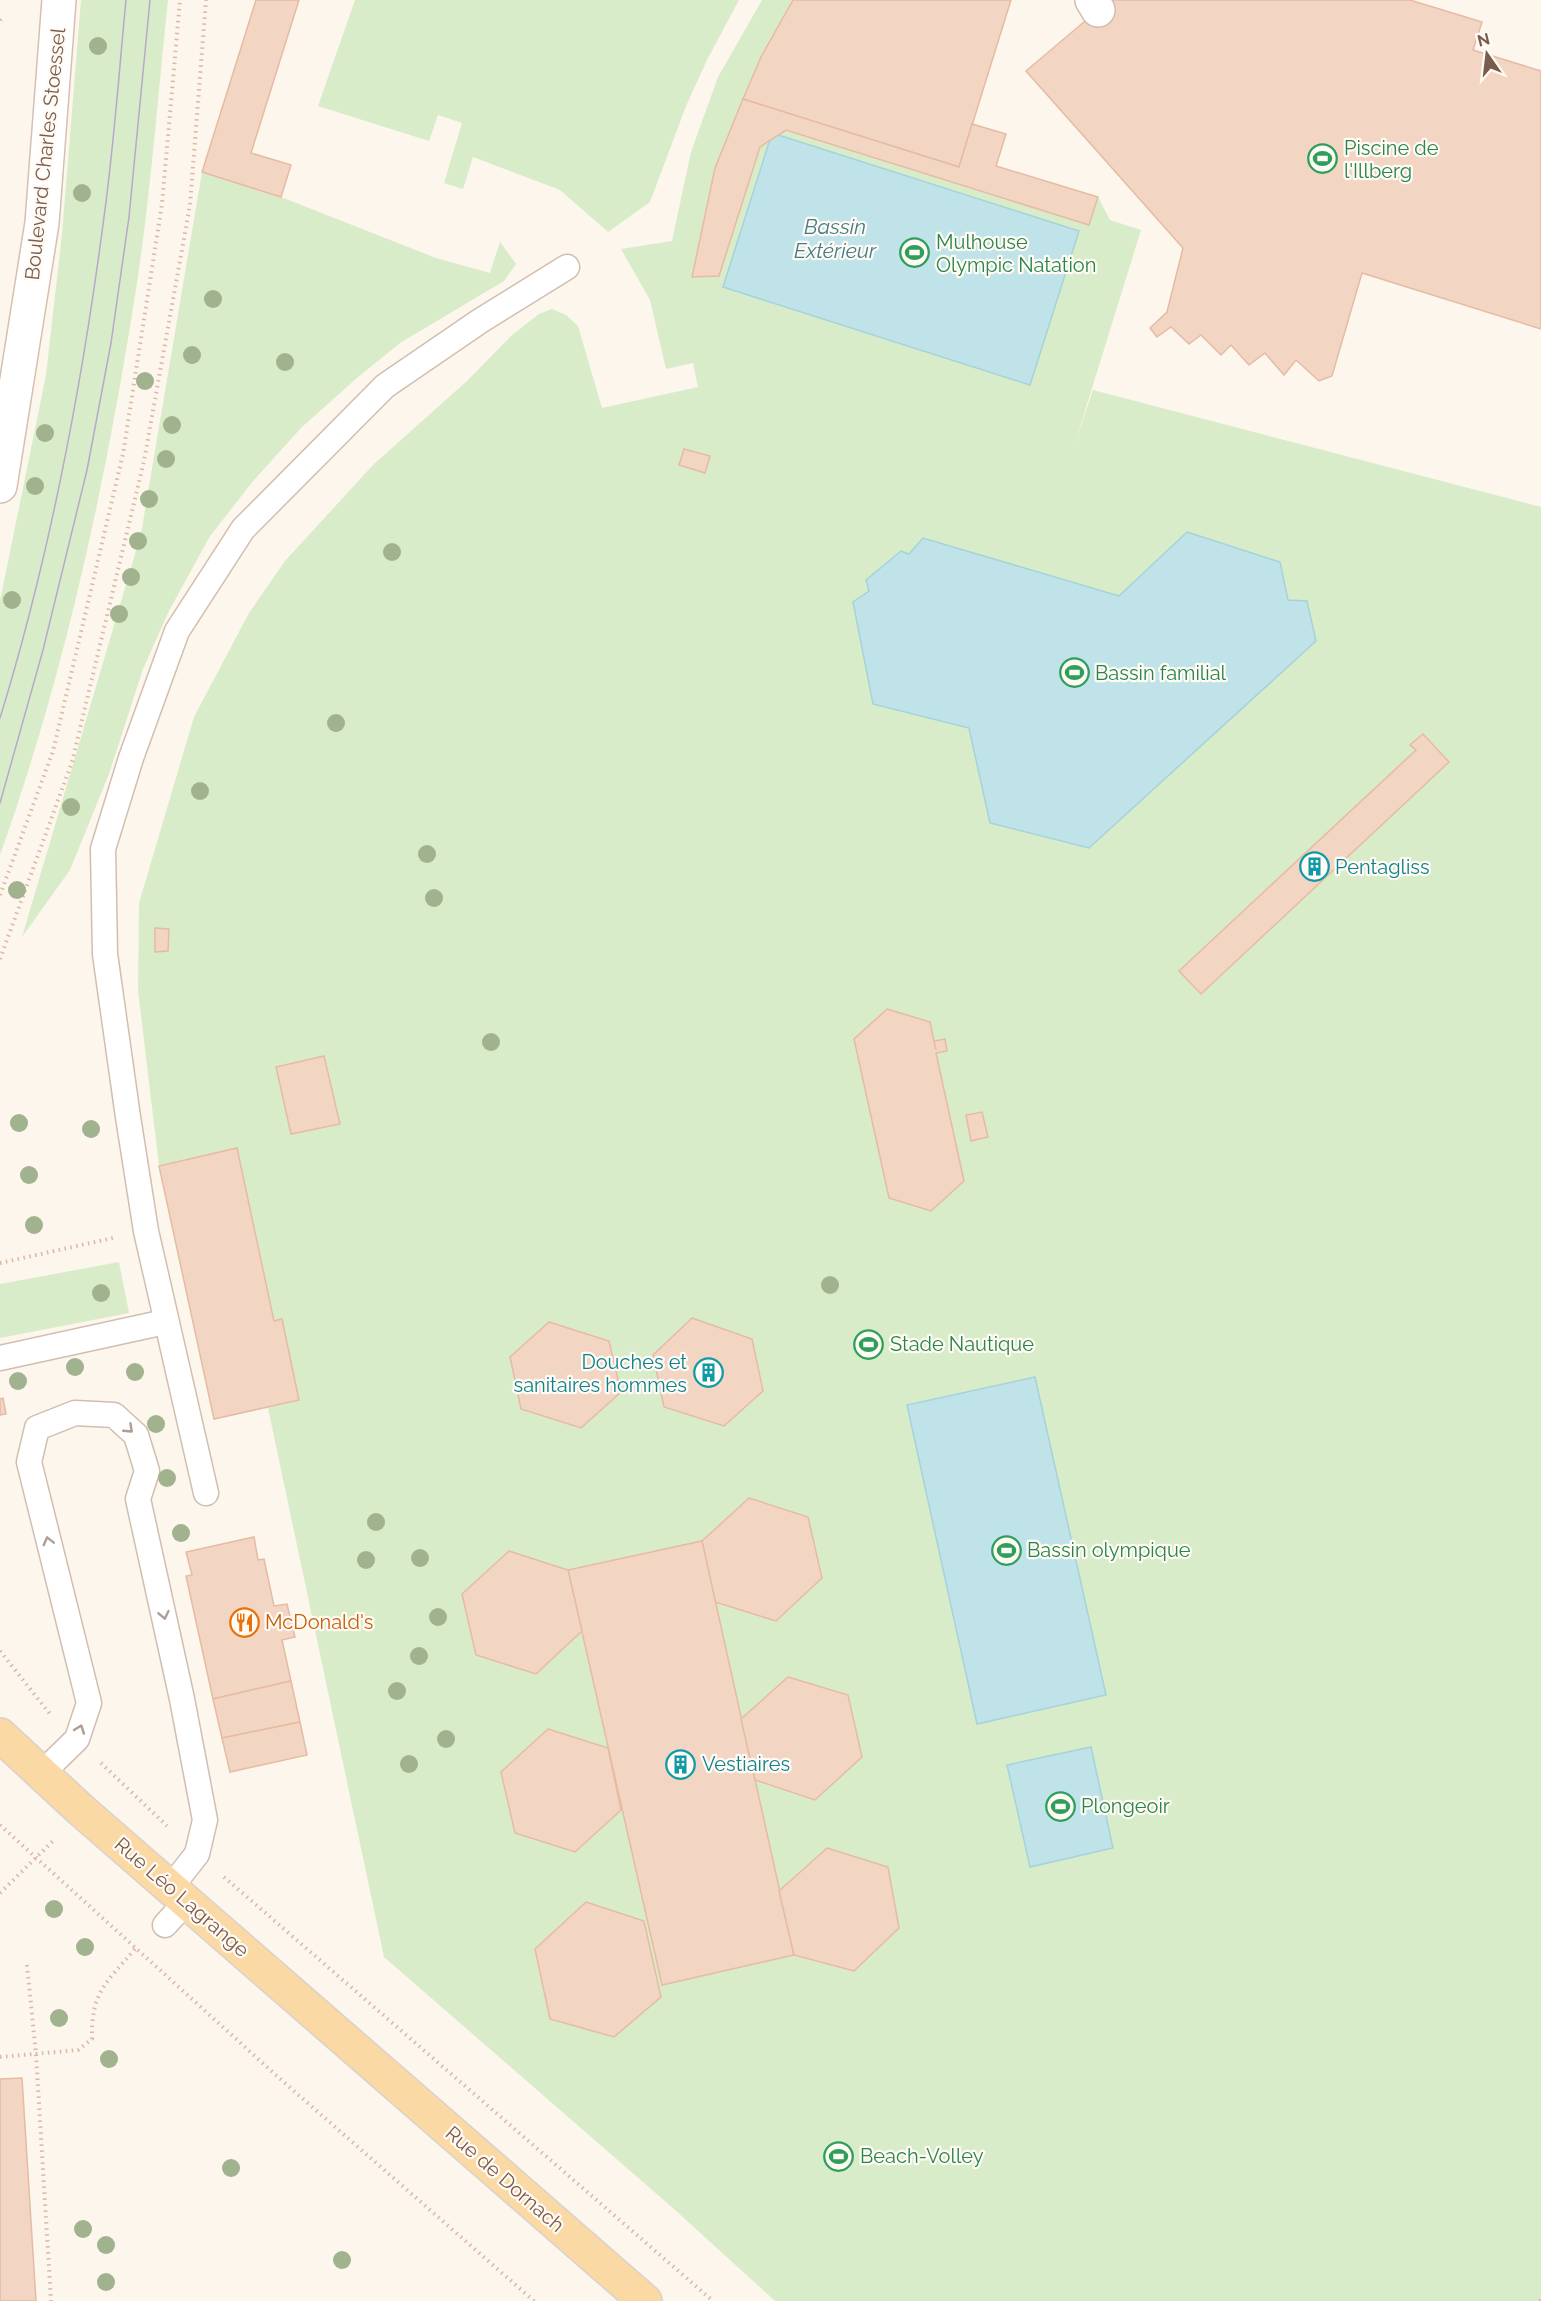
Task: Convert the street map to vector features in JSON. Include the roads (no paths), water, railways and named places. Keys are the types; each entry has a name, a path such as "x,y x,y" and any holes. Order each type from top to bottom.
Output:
{"main road":[{"name":"Boulevard Charles Stoessel","path":"0,486 42,223 59,0"},
{"name":"Rue Léo Lagrange","path":"0,1735 366,2058"},
{"name":"Rue de Dornach","path":"366,2058 645,2301"}],"lane":[{"path":"206,1493 146,1231 105,954 103,849 131,758 177,631 243,529 385,386 480,321 567,267"},
{"path":"0,1358 165,1322"},
{"path":"42,1773 77,1738 89,1703 29,1462 37,1428 75,1413 114,1415 136,1435 147,1471 138,1499 182,1699 205,1820 197,1854 165,1925"}],"water":[{"name":"Bassin Extérieur","path":"772,133 1079,231 1030,385 723,287"},
{"name":"Bassin familial","path":"1187,532 1280,562 1288,600 1307,601 1316,641 1089,848 990,823 969,728 873,704 853,602 869,591 866,580 901,551 909,554 923,538 1119,596"},
{"name":"Bassin olympique","path":"1035,1377 1106,1695 977,1724 907,1405"},
{"name":"Plongeoir","path":"1091,1747 1113,1848 1030,1867 1007,1765"}],"tram line":[{"path":"0,718 49,533 75,407 108,190 126,0"},
{"path":"0,803 43,650 87,470 111,343 129,217 150,0"}],"place":[{"name":"Piscine de l'Illberg","path":"1323,159"},
{"name":"Mulhouse Olympic Natation","path":"915,253"},
{"name":"Bassin familial","path":"1074,673"},
{"name":"Pentagliss","path":"1314,867"},
{"name":"Stade Nautique","path":"869,1344"},
{"name":"Douches et sanitaires hommes","path":"708,1373"},
{"name":"Bassin olympique","path":"1006,1550"},
{"name":"McDonald's","path":"244,1622"},
{"name":"Vestiaires","path":"681,1764"},
{"name":"Plongeoir","path":"1060,1806"},
{"name":"Beach-Volley","path":"839,2156"}]}
